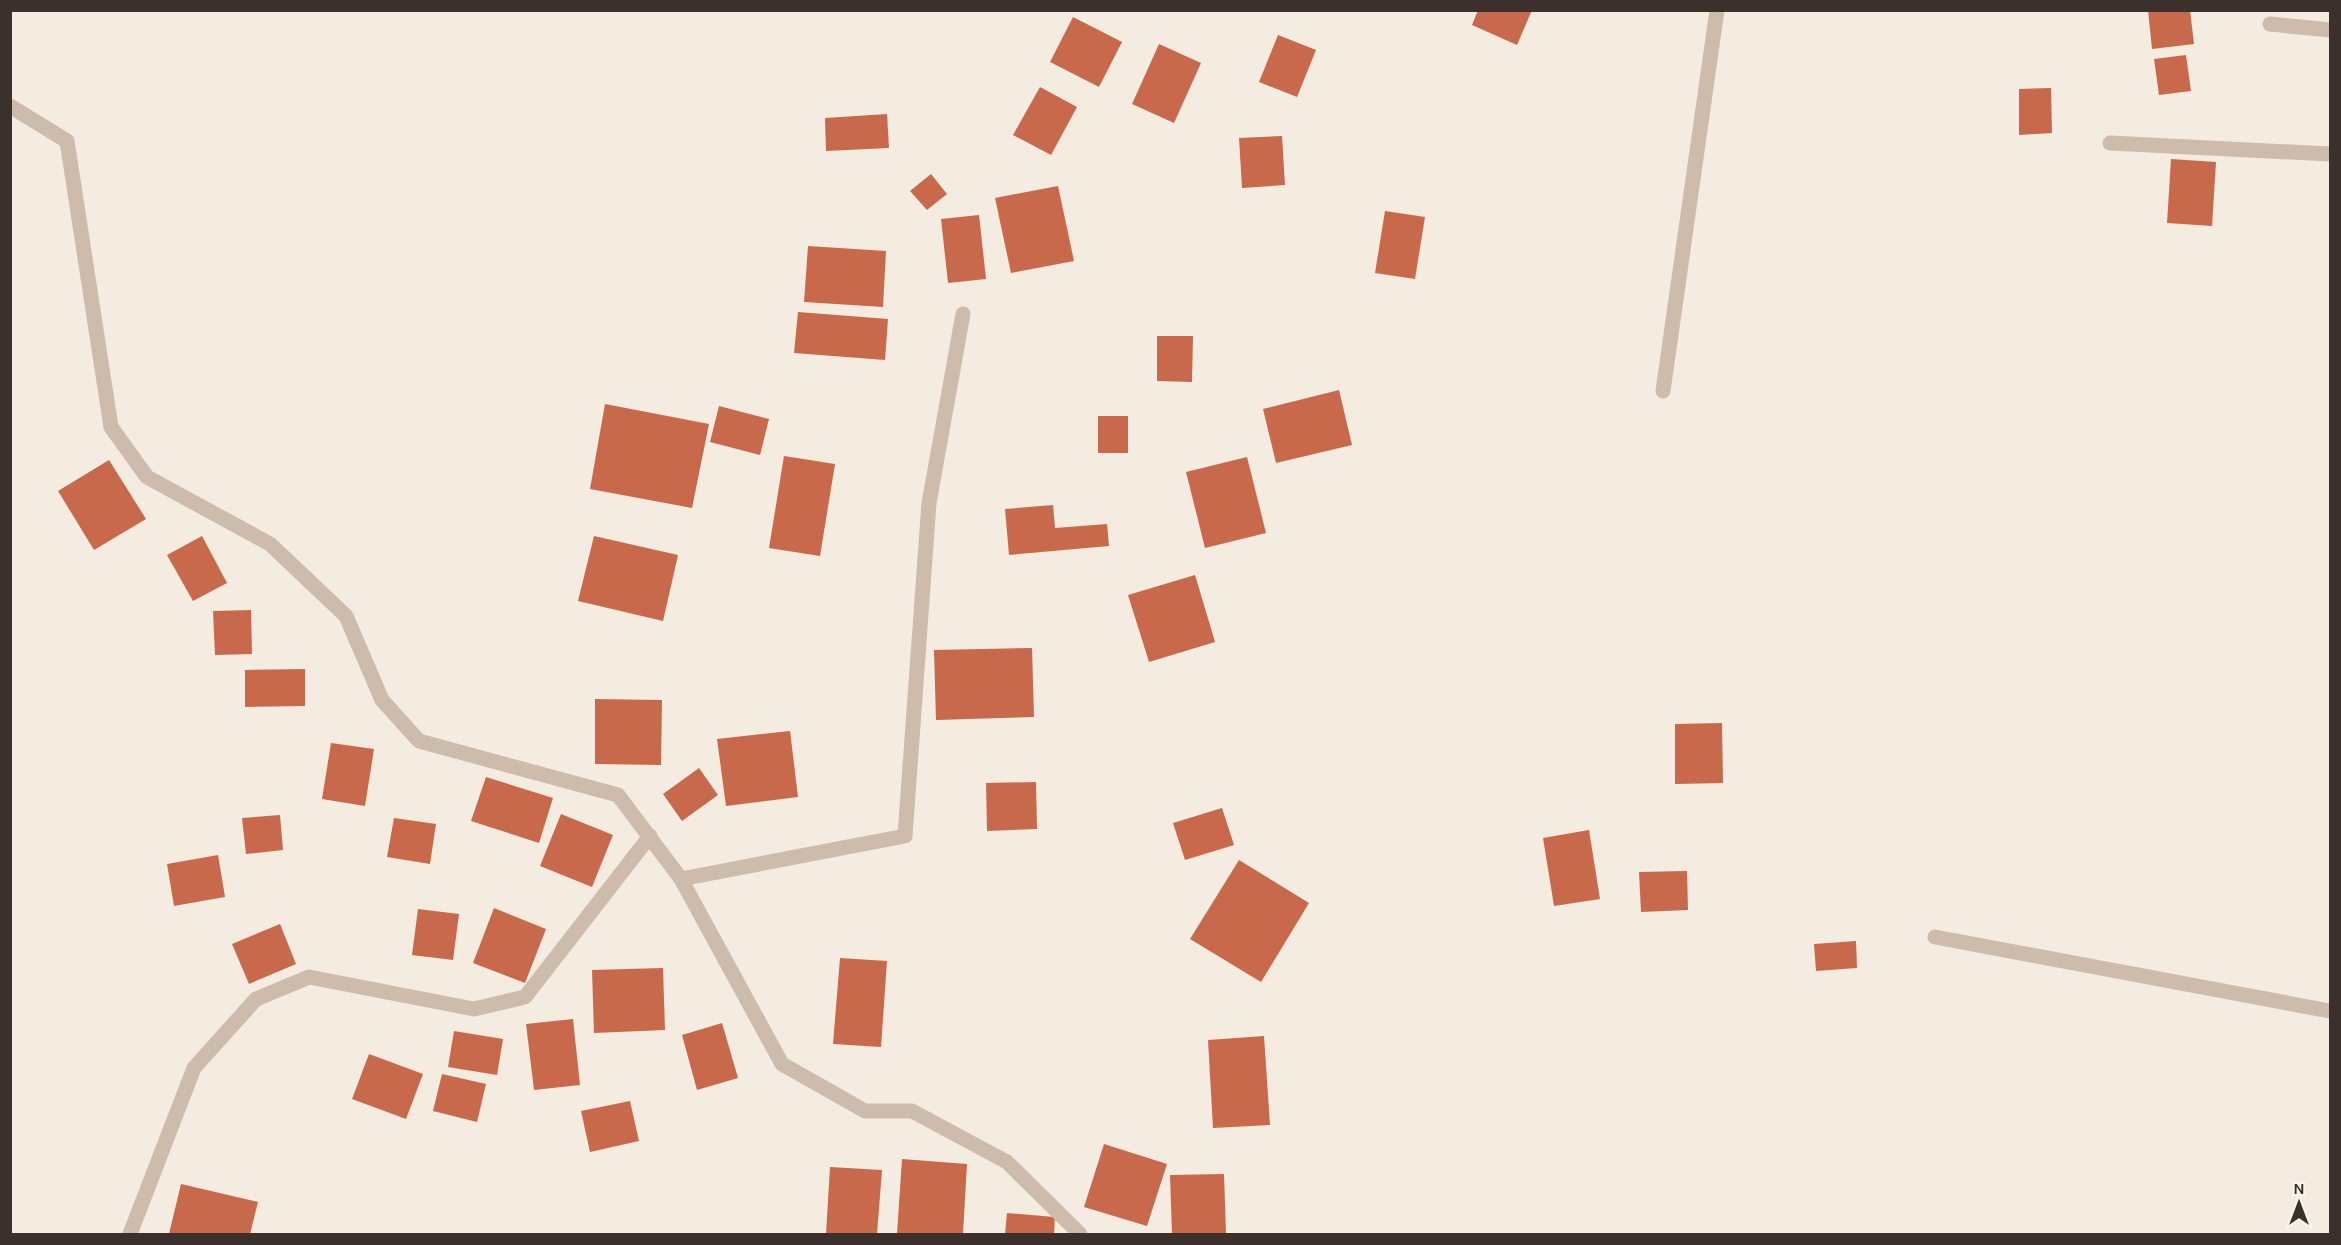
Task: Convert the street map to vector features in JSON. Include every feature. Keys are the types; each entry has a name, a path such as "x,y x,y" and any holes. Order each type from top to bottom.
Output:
{"street":[{"path":"1663,391 1717,10"},
{"path":"2270,24 2331,30"},
{"path":"10,106 67,141 111,427 147,477 270,544 346,616 382,700 419,741 618,795 681,879 782,1064 865,1112 912,1112 1007,1162 1080,1234"},
{"path":"2110,143 2331,154"},
{"path":"681,879 905,836 929,504 963,314"},
{"path":"130,1234 194,1068 256,999 309,977 474,1009 525,997 650,836"},
{"path":"1935,937 2331,1011"}],"building":[{"path":"1478,10 1532,10 1517,45 1472,25"},
{"path":"2148,10 2190,10 2194,44 2152,49"},
{"path":"1073,17 1122,42 1099,87 1050,62"},
{"path":"1278,35 1316,50 1297,97 1259,82"},
{"path":"1159,44 1201,63 1174,123 1132,104"},
{"path":"2186,55 2191,91 2159,95 2154,59"},
{"path":"1040,87 1077,107 1051,155 1013,135"},
{"path":"2051,88 2052,133 2019,135 2019,89"},
{"path":"887,114 889,148 826,151 825,118"},
{"path":"1282,136 1285,185 1242,188 1239,138"},
{"path":"2171,159 2216,162 2212,226 2167,223"},
{"path":"931,174 947,194 927,210 910,191"},
{"path":"1058,186 1074,261 1011,273 995,198"},
{"path":"1385,211 1425,217 1415,279 1375,273"},
{"path":"979,215 986,279 948,283 941,219"},
{"path":"808,246 886,251 883,307 804,302"},
{"path":"798,312 888,319 885,360 794,353"},
{"path":"1157,336 1193,336 1192,382 1157,381"},
{"path":"1339,390 1352,445 1276,463 1263,409"},
{"path":"605,404 709,424 692,508 590,489"},
{"path":"719,406 769,419 760,455 710,442"},
{"path":"1098,416 1128,416 1128,453 1098,453"},
{"path":"784,456 835,464 820,556 769,548"},
{"path":"1247,457 1266,533 1205,548 1186,472"},
{"path":"109,460 146,519 94,550 58,491"},
{"path":"1053,505 1055,528 1107,524 1109,546 1009,555 1005,509"},
{"path":"202,536 227,583 193,601 167,555"},
{"path":"594,536 678,555 663,621 578,601"},
{"path":"1195,575 1215,642 1149,662 1128,595"},
{"path":"251,610 252,654 215,655 213,611"},
{"path":"1032,648 1034,717 936,720 934,650"},
{"path":"305,669 305,706 245,707 245,670"},
{"path":"595,699 662,700 661,765 595,764"},
{"path":"1722,723 1723,783 1675,784 1675,724"},
{"path":"790,731 798,797 726,806 717,739"},
{"path":"331,743 374,749 365,806 322,799"},
{"path":"699,768 718,795 682,821 663,794"},
{"path":"486,777 553,798 539,843 471,821"},
{"path":"1036,782 1037,829 987,831 986,783"},
{"path":"1222,808 1234,845 1185,860 1173,823"},
{"path":"561,814 613,835 592,887 540,866"},
{"path":"280,815 283,850 246,854 242,818"},
{"path":"394,818 436,824 430,864 387,857"},
{"path":"1589,830 1600,899 1554,906 1543,838"},
{"path":"218,855 225,897 174,906 167,864"},
{"path":"1239,860 1309,903 1261,982 1190,939"},
{"path":"1687,871 1688,910 1641,912 1639,872"},
{"path":"494,908 546,929 525,983 473,963"},
{"path":"418,909 459,914 453,960 412,955"},
{"path":"280,924 296,964 249,984 232,944"},
{"path":"1856,941 1857,968 1816,971 1814,944"},
{"path":"840,958 887,961 881,1047 833,1044"},
{"path":"663,968 665,1030 594,1033 592,970"},
{"path":"573,1019 580,1085 534,1090 526,1024"},
{"path":"722,1023 738,1078 697,1090 682,1035"},
{"path":"454,1031 503,1039 497,1075 448,1067"},
{"path":"1264,1036 1270,1125 1213,1128 1208,1040"},
{"path":"369,1054 423,1074 406,1119 352,1099"},
{"path":"442,1074 486,1084 477,1122 433,1111"},
{"path":"630,1101 639,1141 590,1152 581,1111"},
{"path":"1104,1144 1167,1164 1147,1226 1084,1207"},
{"path":"902,1159 967,1164 963,1234 897,1234"},
{"path":"830,1167 882,1170 877,1234 826,1234"},
{"path":"1224,1174 1226,1234 1172,1234 1170,1175"},
{"path":"181,1184 258,1202 250,1234 169,1234"},
{"path":"1007,1213 1055,1217 1054,1234 1005,1234"}]}
